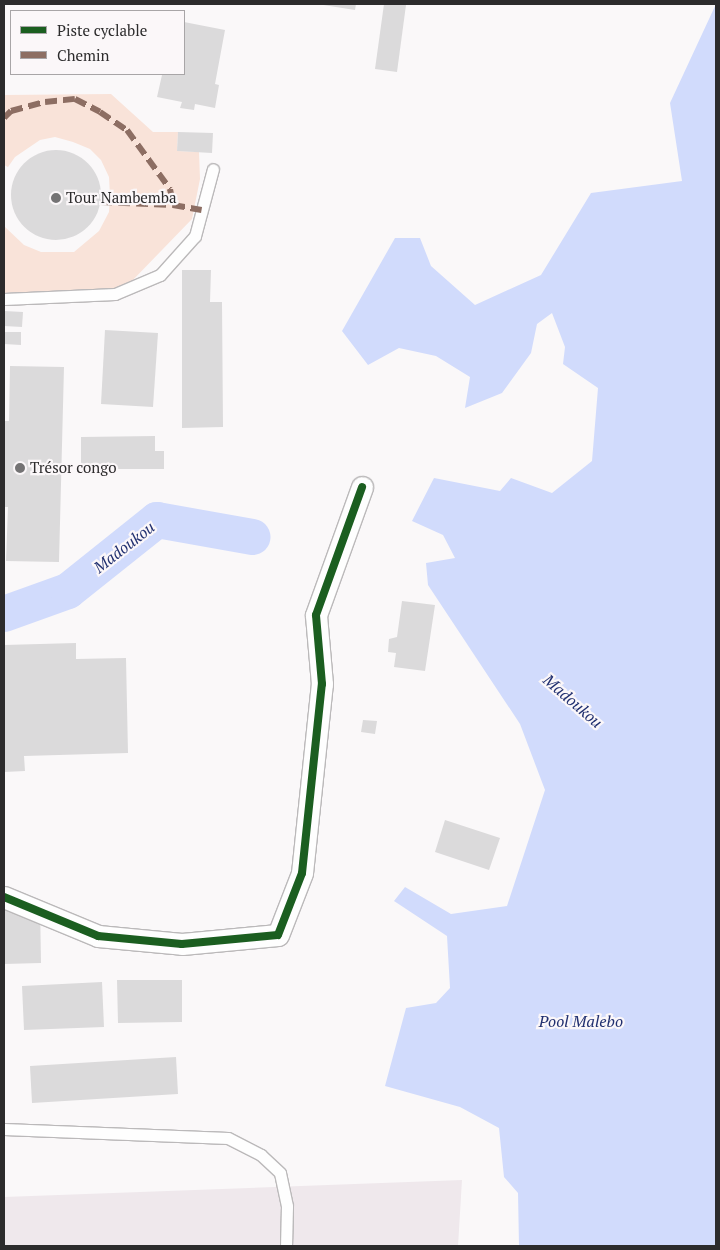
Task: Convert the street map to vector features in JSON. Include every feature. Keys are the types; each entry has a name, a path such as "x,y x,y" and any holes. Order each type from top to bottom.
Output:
{"street":[{"path":"4,897 98,936 182,944 278,935 302,873 322,684 316,615 362,487"}],"lane":[{"path":"4,299 115,294 160,275 195,236 213,169"},
{"path":"4,1129 228,1138 261,1155 280,1173 286,1206 286,1246"}],"shaded area":[{"path":"111,94 153,132 178,132 177,151 199,152 200,179 192,219 131,282 111,290 4,293 4,226 24,245 41,252 74,252 99,231 109,212 110,196 109,177 101,160 90,149 73,142 55,137 40,140 15,157 8,167 4,165 4,95"},
{"path":"462,1180 458,1246 4,1246 4,1197"}],"water":[{"name":"Pool Malebo","path":"716,4 716,1246 519,1246 518,1193 504,1177 499,1128 460,1107 385,1086 406,1008 436,1003 450,988 447,936 394,901 405,887 451,914 507,906 545,790 520,724 428,585 426,563 455,558 443,535 412,521 434,478 500,491 511,478 552,493 592,461 598,388 563,364 565,347 552,313 537,324 531,353 502,393 465,408 470,377 436,356 399,348 368,365 342,331 395,238 420,238 431,266 475,305 541,275 591,193 682,181 670,103"}],"building":[{"path":"317,4 356,4 355,10"},
{"path":"384,4 406,5 397,72 375,69"},
{"path":"185,22 225,30 215,84 219,85 215,108 195,104 194,110 180,108 182,102 157,97 162,75 185,75"},
{"path":"178,132 213,133 212,153 177,151"},
{"name":"Tour Nambemba","path":"56,150 73,153 88,163 98,178 101,195 98,212 88,227 73,237 56,240 39,237 24,227 14,212 11,195 14,178 24,163 39,153"},
{"path":"182,270 211,270 210,302 222,302 223,427 182,428"},
{"path":"4,311 23,312 22,327 4,326"},
{"path":"105,330 158,333 153,407 101,404"},
{"path":"4,332 21,332 21,345 4,344"},
{"path":"10,366 64,367 59,562 6,561 8,507 4,507 4,421 9,421"},
{"path":"155,436 155,451 164,451 164,469 81,469 81,437"},
{"path":"402,601 435,605 425,671 394,667 396,653 388,652 389,639 397,637"},
{"path":"76,643 76,659 126,658 128,753 24,756 25,771 4,772 4,645"},
{"path":"363,720 377,721 375,734 361,732"},
{"path":"445,820 500,838 489,870 435,852"},
{"path":"40,904 41,963 4,964 4,905"},
{"path":"117,980 182,980 182,1022 118,1023"},
{"path":"102,982 104,1027 24,1030 22,986"},
{"path":"176,1057 178,1094 32,1103 30,1066"}],"waterway":[{"name":"Madoukou","path":"4,614 68,591 157,520 252,537"}],"marked path":[{"path":"4,118 11,111 45,102 75,99 100,112 127,130 170,189 173,205"},
{"path":"100,202 173,205 202,210"}],"cycle path":[{"path":"4,897 98,936 182,944 278,935 302,873 322,684 316,615 362,487"}],"place":[{"name":"Tour Nambemba","path":"56,198"},
{"name":"Trésor congo","path":"20,468"}]}
